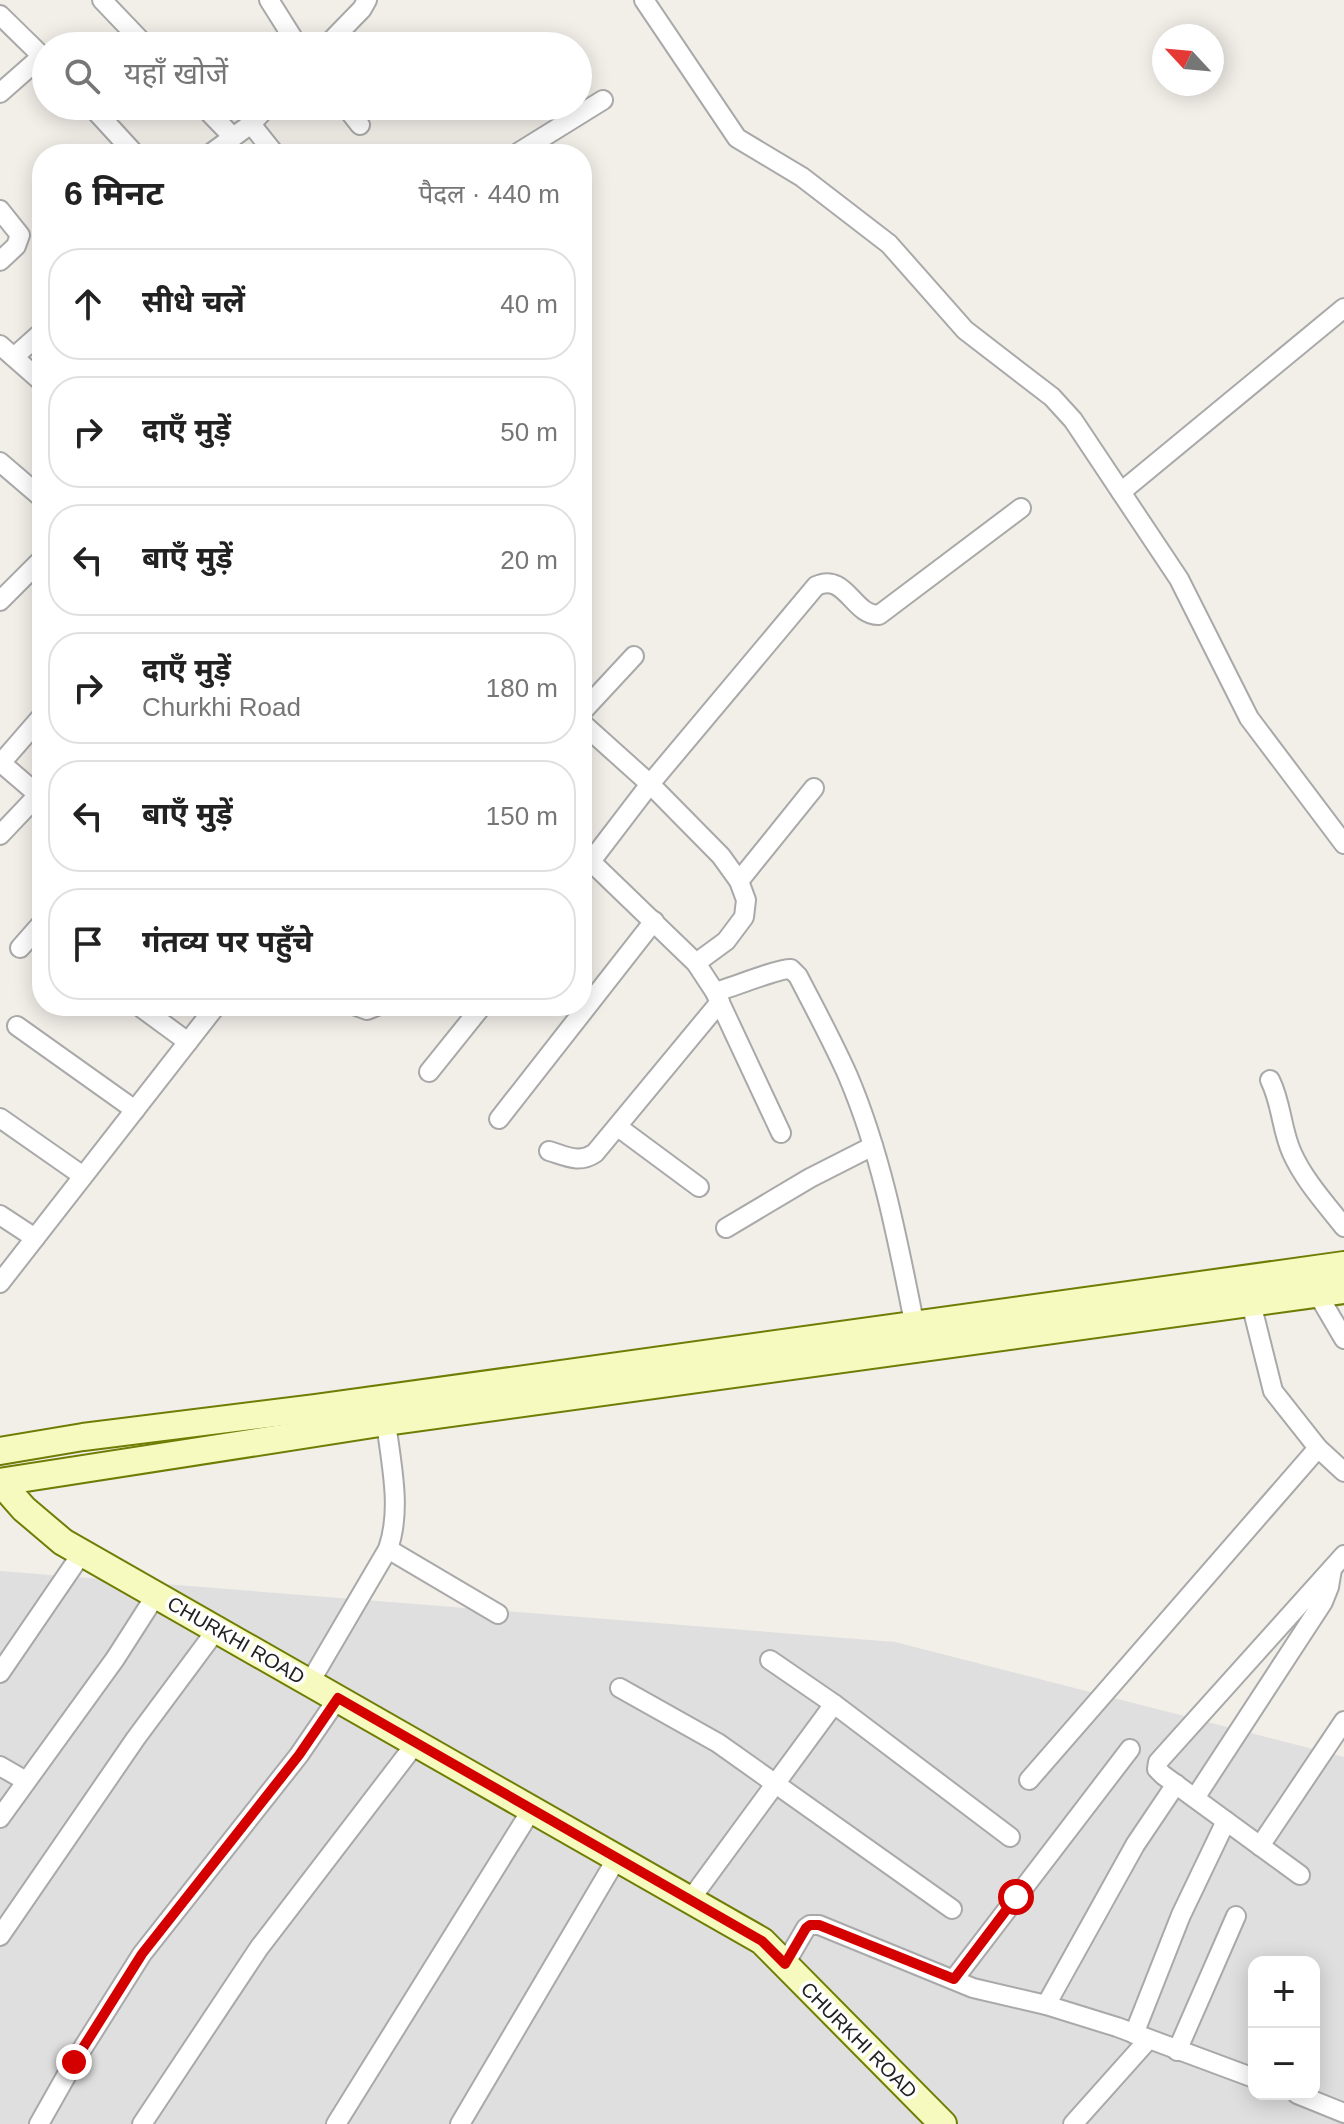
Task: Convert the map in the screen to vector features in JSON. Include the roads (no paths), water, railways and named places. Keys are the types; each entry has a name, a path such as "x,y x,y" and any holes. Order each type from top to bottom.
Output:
{"street":[{"path":"102,0 133,32"},
{"path":"269,0 289,32"},
{"path":"340,32 367,0"},
{"path":"644,0 737,138 802,177 889,244 965,330 1052,397 1073,420 1179,579 1249,718 1344,844"},
{"path":"0,15 32,46"},
{"path":"0,93 32,68"},
{"path":"592,107 603,100"},
{"path":"104,120 126,144"},
{"path":"217,120 233,137"},
{"path":"224,144 255,120"},
{"path":"356,120 360,125"},
{"path":"532,144 571,120"},
{"path":"251,124 267,144"},
{"path":"0,210 20,235 16,246 0,261"},
{"path":"1121,492 1344,308"},
{"path":"32,337 7,351 32,373"},
{"path":"0,462 32,489"},
{"path":"592,854 816,586 825,582 834,583 865,611 873,616 879,615 1021,508"},
{"path":"0,601 32,569"},
{"path":"592,701 634,656"},
{"path":"32,727 1,763 32,790"},
{"path":"592,732 650,784 721,856 739,881 746,900 744,917 726,941 696,963"},
{"path":"739,881 814,788"},
{"path":"0,835 32,805"},
{"path":"592,868 654,921 696,963 717,997 781,1133"},
{"path":"592,1000 654,921"},
{"path":"20,948 32,934"},
{"path":"549,1151 575,1160 586,1159 595,1153 717,997 784,968 791,969 798,976 848,1077 873,1146 893,1215 915,1327"},
{"path":"153,1016 188,1042"},
{"path":"0,1283 208,1016"},
{"path":"429,1072 474,1016"},
{"path":"499,1119 580,1016"},
{"path":"17,1026 135,1110"},
{"path":"1270,1080 1277,1093 1293,1156 1344,1227"},
{"path":"0,1118 83,1176"},
{"path":"618,1127 699,1187"},
{"path":"726,1228 810,1178 873,1146"},
{"path":"0,1215 35,1238"},
{"path":"0,1451 83,1437 915,1327 1344,1265"},
{"path":"0,1482 386,1422 1344,1290"},
{"path":"1317,1293 1344,1339"},
{"path":"1251,1303 1273,1391 1318,1448 1344,1472"},
{"path":"310,1682 388,1549 394,1533 396,1512 386,1422"},
{"path":"1029,1780 1318,1448"},
{"name":"CHURKHI ROAD","path":"0,1482 42,1526 82,1553 762,1941 937,2122"},
{"path":"388,1549 498,1614"},
{"path":"1,1669 82,1553"},
{"path":"1300,1875 1157,1769 1162,1756 1338,1562"},
{"path":"1195,1798 1323,1602 1338,1562"},
{"path":"0,1818 115,1659 156,1595"},
{"path":"0,1936 136,1738 217,1629"},
{"path":"770,1660 834,1704 1010,1837"},
{"path":"620,1688 718,1743 952,1909"},
{"path":"39,2124 142,1954 299,1755 338,1698"},
{"path":"690,1900 834,1704"},
{"path":"1260,1846 1344,1721"},
{"path":"142,2124 259,1948 416,1743"},
{"path":"954,1979 1130,1749"},
{"path":"0,1766 26,1781"},
{"path":"1046,2005 1135,1845 1176,1784"},
{"path":"336,2124 532,1809"},
{"path":"1073,2124 1141,2037 1181,1915 1226,1821"},
{"path":"460,2124 617,1858"},
{"path":"1177,2051 1236,1916"},
{"path":"785,1964 806,1928 819,1925 986,1992 1046,2005 1248,2076"},
{"path":"1312,2100 1344,2113"}]}
